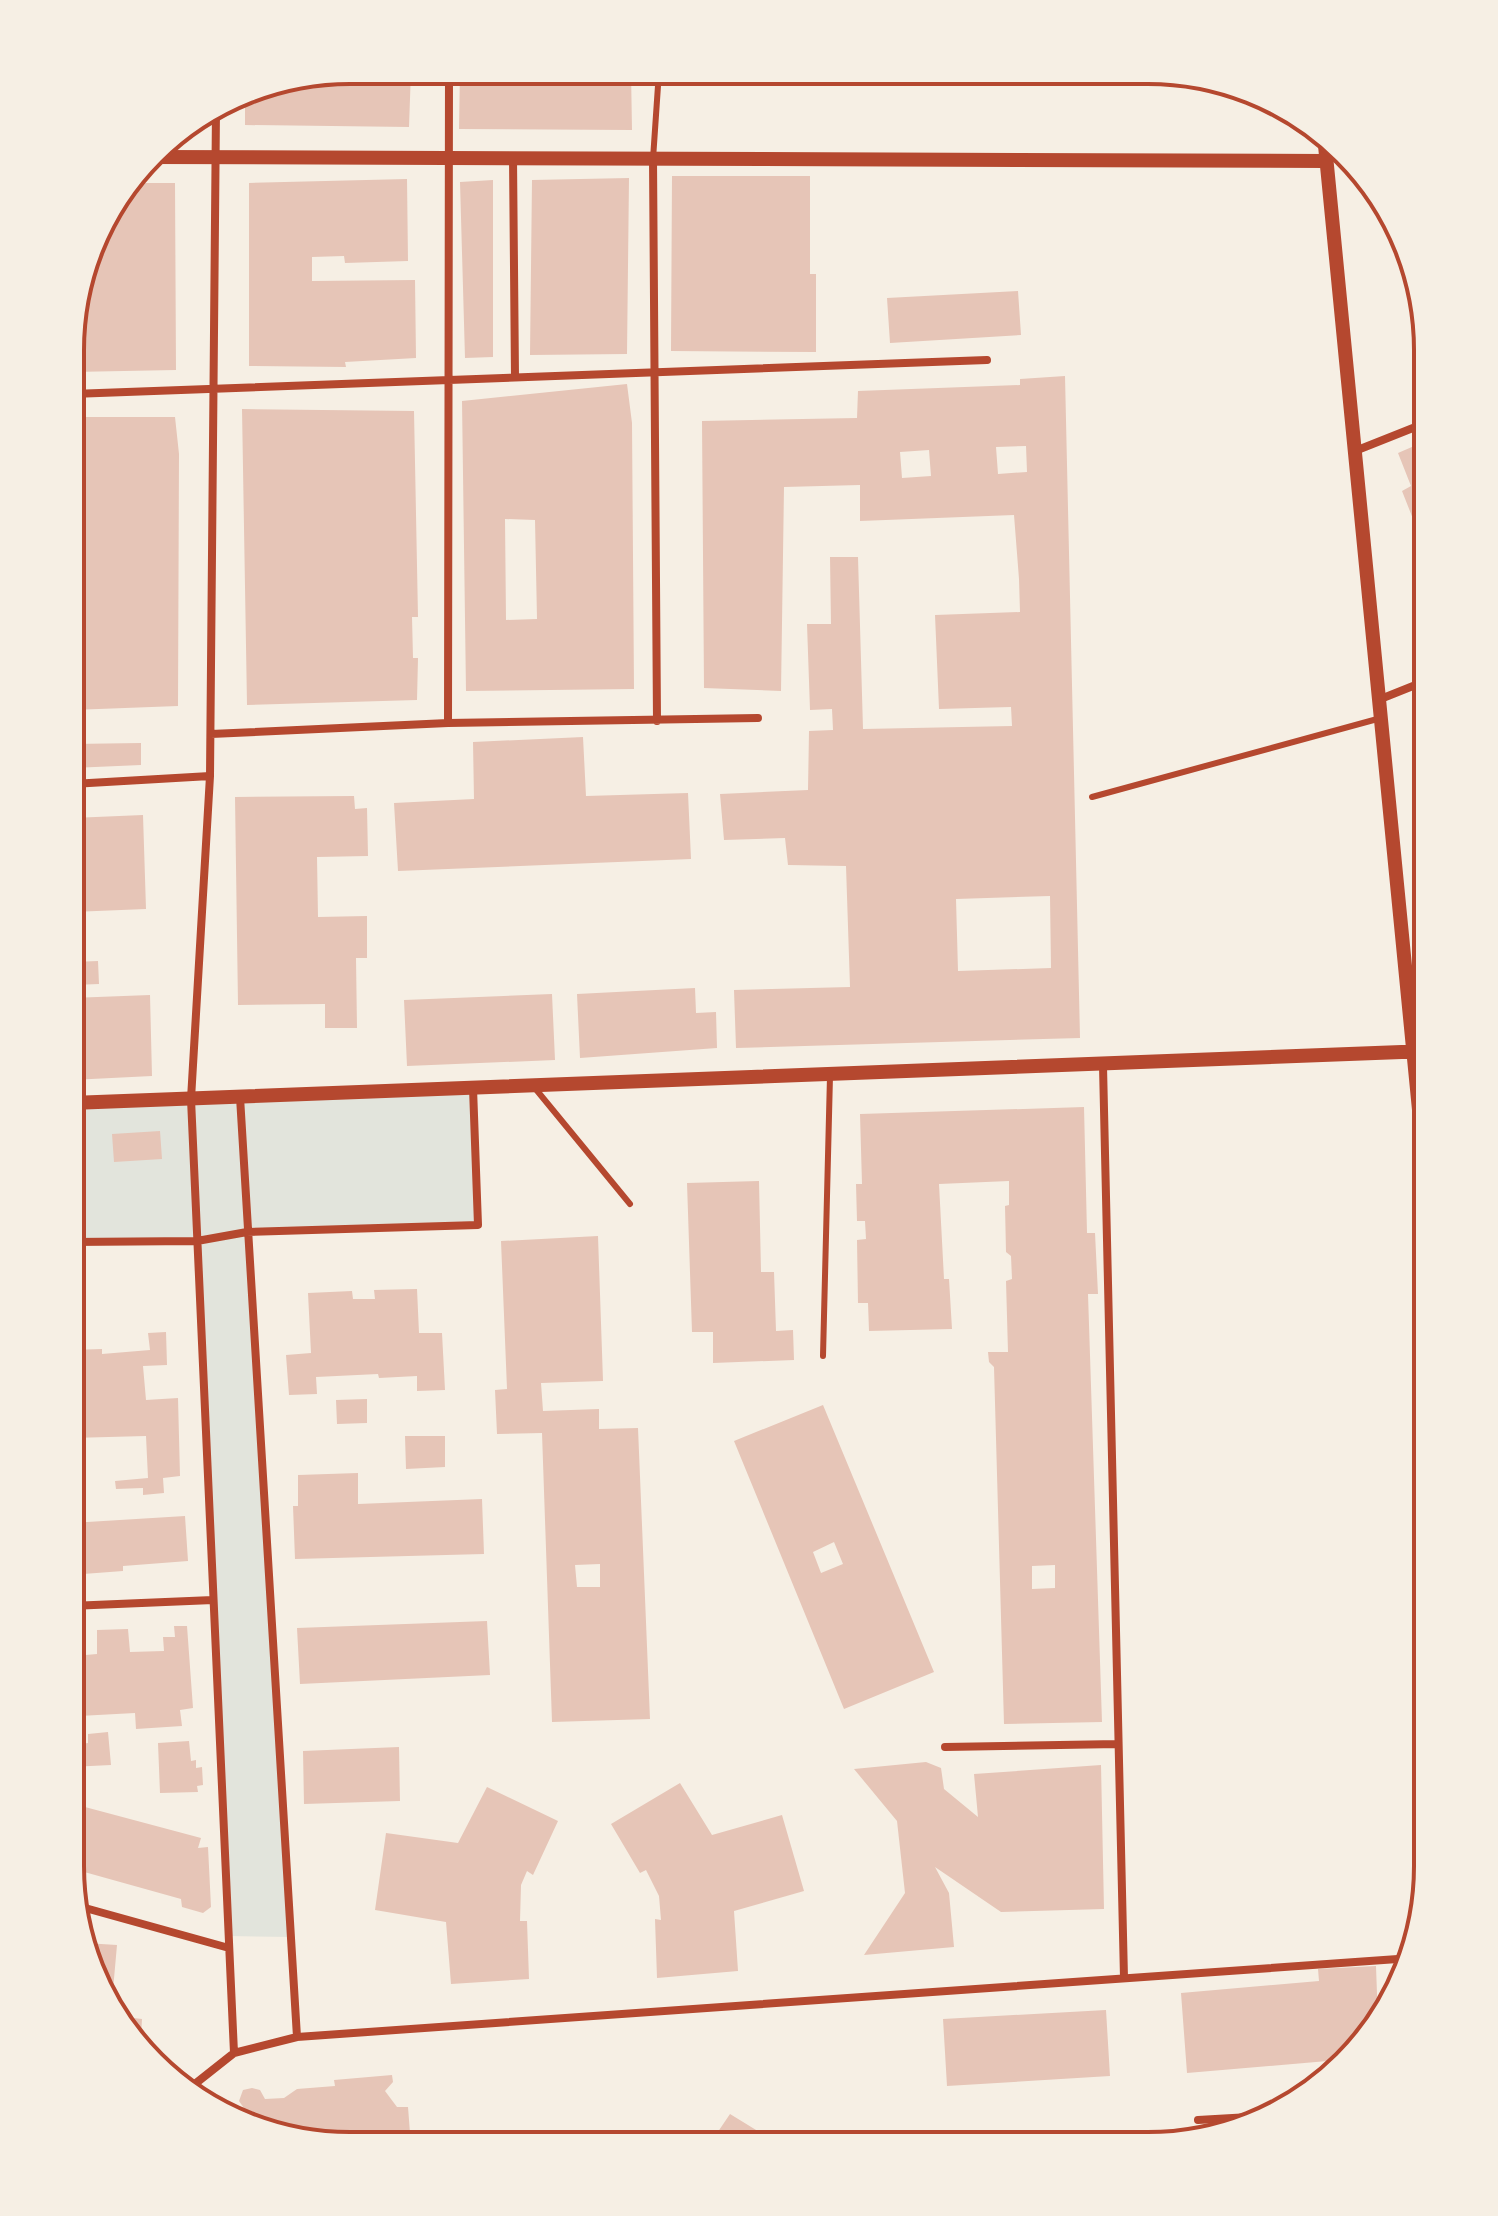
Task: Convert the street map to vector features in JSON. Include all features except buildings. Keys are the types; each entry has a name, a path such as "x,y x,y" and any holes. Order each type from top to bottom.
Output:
{"street":[{"path":"448,723 446,378 451,158 449,84"},
{"path":"216,121 210,776 191,1099 234,2053"},
{"path":"1325,153 1378,700 1414,996"},
{"path":"168,157 1326,161"},
{"path":"513,158 515,376"},
{"path":"653,159 657,373 657,721"},
{"path":"84,394 987,360"},
{"path":"1355,451 1414,428"},
{"path":"1378,700 1414,686"},
{"path":"211,734 448,723 758,718"},
{"path":"84,783 210,776"},
{"path":"84,1103 1103,1066 1414,1051"},
{"path":"1103,1066 1124,1978"},
{"path":"84,1242 197,1241 247,1232 478,1225 473,1088"},
{"path":"240,1097 297,2037"},
{"path":"84,1605 213,1600"},
{"path":"945,1747 1118,1744"},
{"path":"87,1909 229,1948"},
{"path":"197,2083 234,2053 297,2037 1397,1959"},
{"path":"1198,2120 1234,2118"}],"lane":[{"path":"653,159 658,84"},
{"path":"1092,797 1381,718"},
{"path":"823,1356 830,1076"},
{"path":"534,1087 630,1204"}],"shaded area":[{"path":"473,1088 478,1225 248,1232 291,1937 229,1936 197,1241 84,1243 84,1103"}]}
